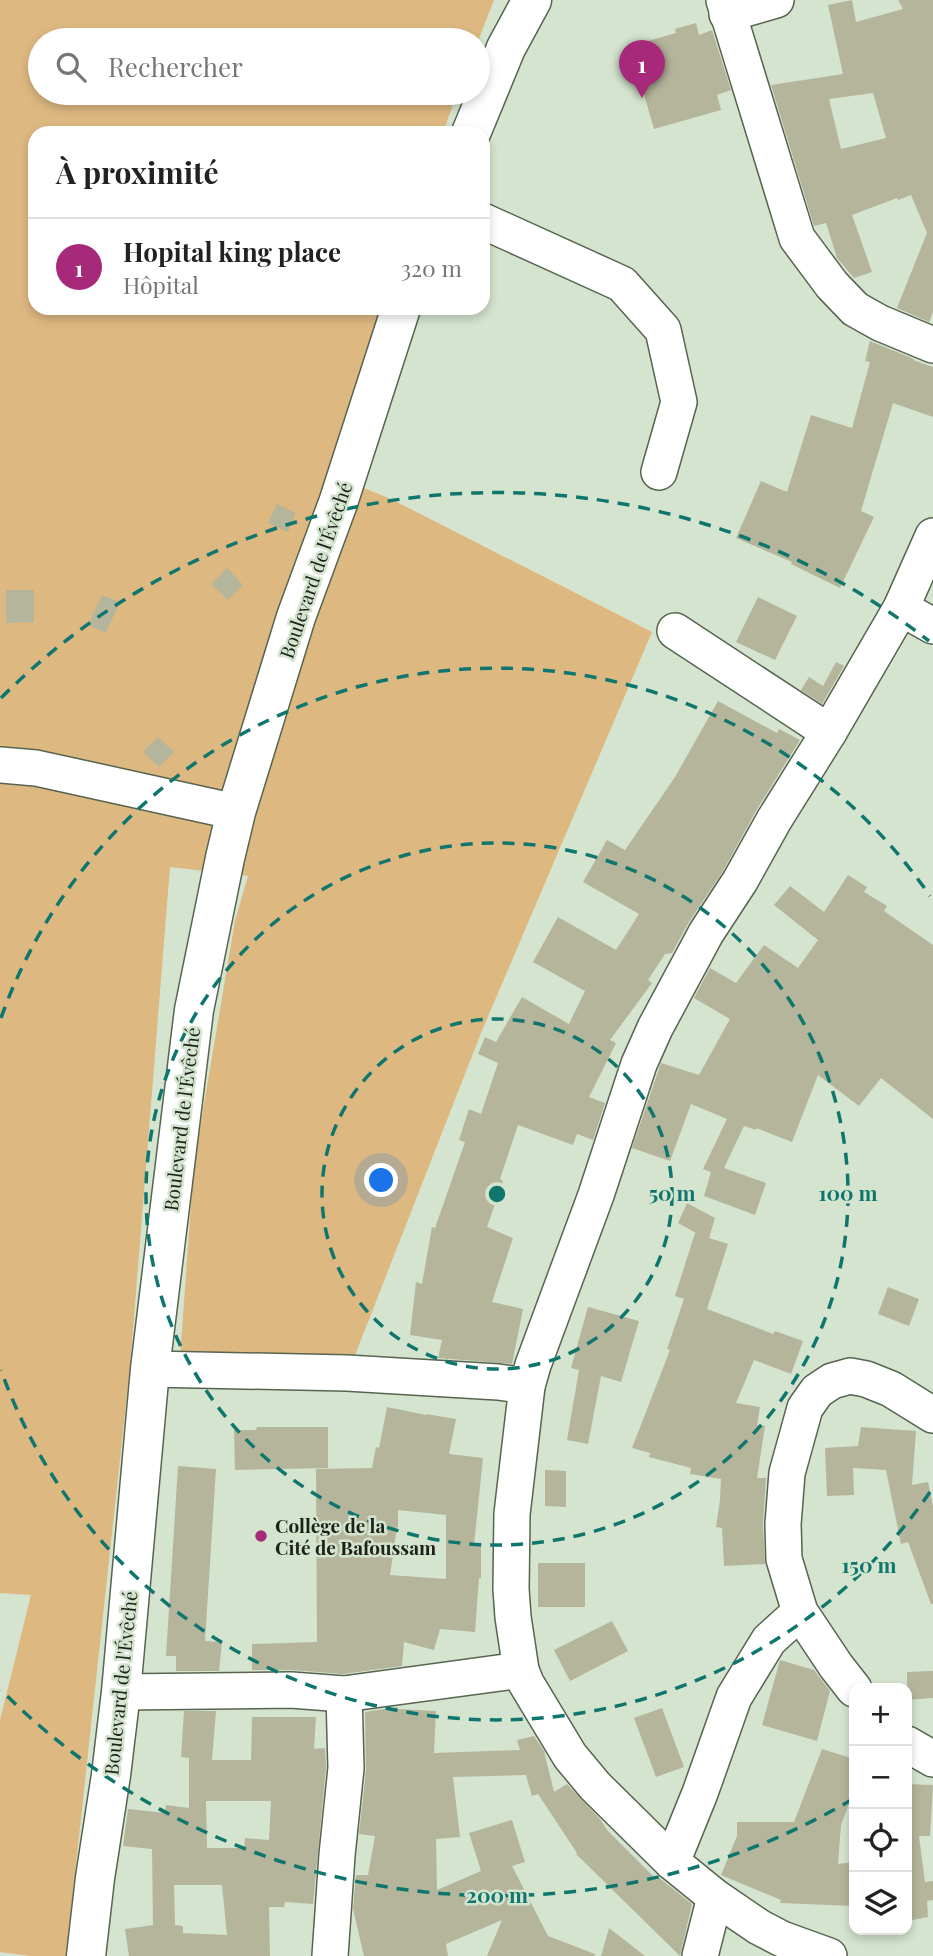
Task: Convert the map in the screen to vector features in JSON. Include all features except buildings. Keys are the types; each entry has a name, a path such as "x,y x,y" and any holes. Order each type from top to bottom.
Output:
{"main road":[{"path":"490,87 506,48 532,0"},
{"path":"474,126 483,105"},
{"name":"Boulevard de l'Évêché","path":"86,1956 121,1692 150,1369 194,1010 236,812 296,617 338,503 399,315"}],"street":[{"path":"776,0 725,7 797,238 832,285 855,309 880,323 933,345"},
{"path":"490,224 622,284 663,330 679,402 659,472"},
{"path":"830,1956 782,1939 715,1897 672,1862 595,1786 570,1756 521,1670 511,1589 512,1514 527,1386 544,1330 584,1228 648,1043 665,1006 706,933 740,881 901,608 933,536"},
{"path":"901,608 933,626"},
{"path":"675,631 829,732"},
{"path":"0,765 36,768 236,812"},
{"path":"150,1369 347,1373 527,1386"},
{"path":"849,1683 800,1612 784,1559 783,1524 787,1473 805,1408 817,1391 832,1381 850,1376 891,1389 933,1415"},
{"path":"672,1862 734,1698 769,1640 800,1612"},
{"path":"121,1692 291,1690 344,1694 521,1670"},
{"path":"330,1956 346,1768 344,1694"},
{"path":"910,1746 933,1759"},
{"path":"700,1956 715,1897"}],"shaded area":[{"path":"0,0 494,0 483,28 28,28 28,105 453,105 445,126 28,126 28,315 380,315 334,476 391,499 652,632 481,1033 350,1368 180,1358 194,1163 235,921 248,876 170,867 130,1367 66,1956 30,1956 0,1952 0,1720 31,1595 0,1593"}],"place":[{"name":"Hopital king place","path":"642,98"},
{"name":"Collège de la Cité de Bafoussam","path":"261,1536"}]}
